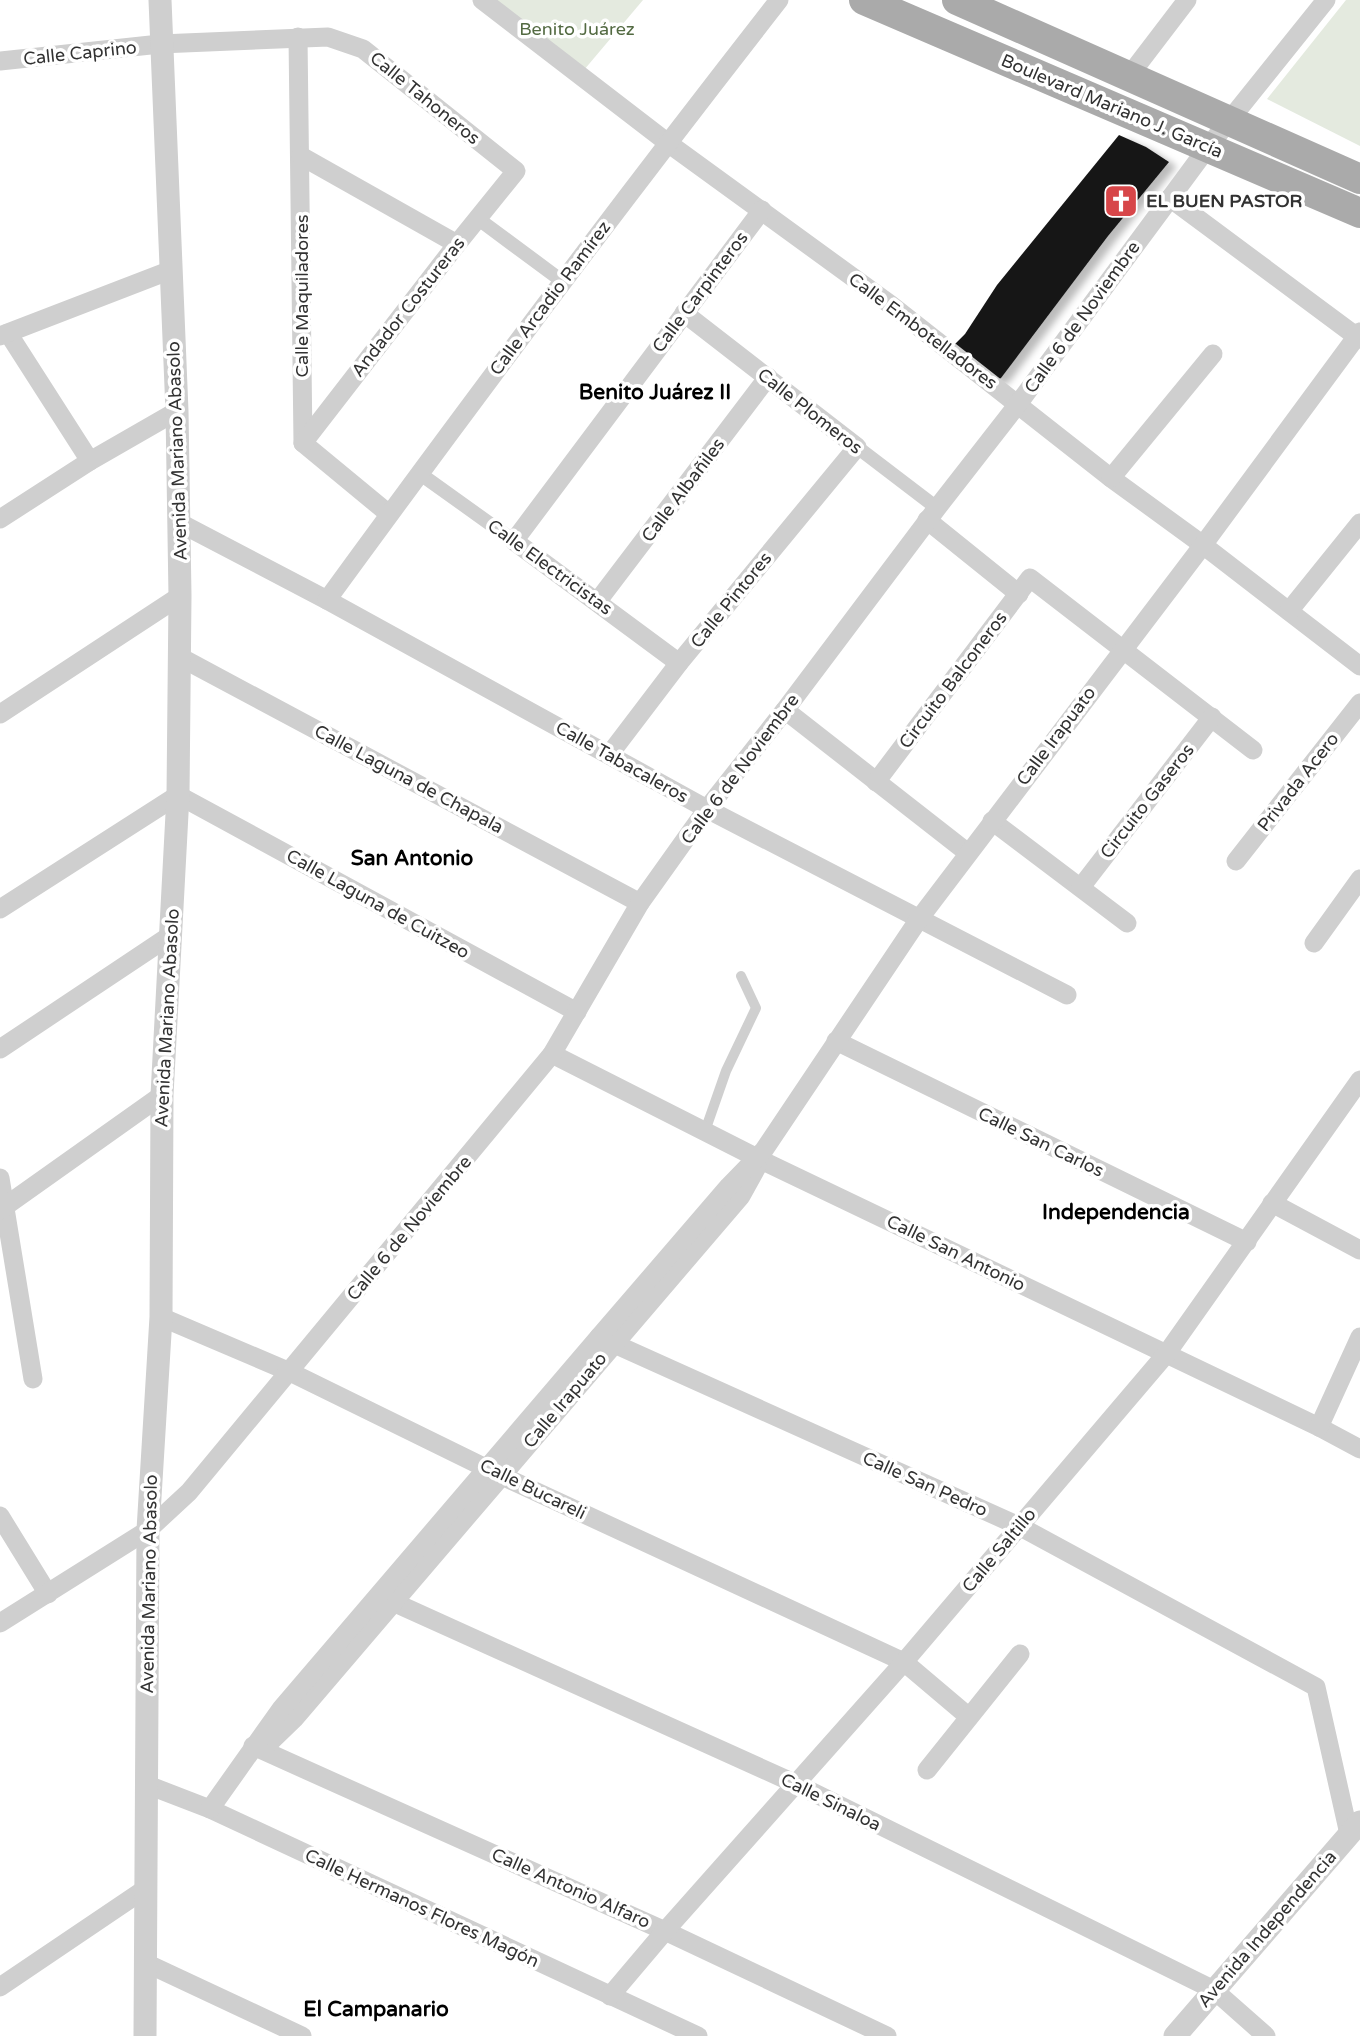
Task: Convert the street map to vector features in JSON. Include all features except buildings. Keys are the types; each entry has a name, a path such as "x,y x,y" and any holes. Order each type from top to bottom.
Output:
{"main road":[{"name":"Boulevard Mariano J. García","path":"864,0 1360,213"},
{"name":"Boulevard Mariano J. García","path":"957,0 1360,179"}],"street":[{"name":"Avenida Mariano Abasolo","path":"145,2036 148,1530 161,1317 162,1095 178,795 180,596 177,411 160,0"},
{"name":"Calle Embotelladores","path":"482,0 668,142 891,305 1111,478 1360,666"},
{"name":"Calle Arcadio Ramírez","path":"327,600 562,281 779,0"},
{"path":"1129,76 1187,0"},
{"name":"Calle 6 de Noviembre","path":"0,1623 148,1530 189,1492 552,1054 640,903 707,809 1018,404 1208,147 1326,0"},
{"name":"Calle Maquiladores","path":"298,37 303,443"},
{"name":"Calle Tahoneros","path":"160,44 328,37 363,49 516,172"},
{"name":"Calle Caprino","path":"0,61 160,44"},
{"path":"300,156 457,244"},
{"name":"Andador Costureras","path":"303,443 477,218 516,172"},
{"path":"1170,198 1359,336"},
{"name":"Calle Carpinteros","path":"514,541 762,210"},
{"path":"477,218 562,281"},
{"path":"90,461 4,335 171,270"},
{"name":"Calle Plomeros","path":"684,313 857,447 1019,594"},
{"name":"Calle Irapuato","path":"210,1809 258,1748 294,1719 386,1598 606,1340 741,1196 760,1155 919,919 1359,336"},
{"path":"1111,478 1213,354"},
{"name":"Calle Albañiles","path":"597,601 768,377"},
{"path":"0,519 90,461 177,411"},
{"path":"303,443 390,514"},
{"name":"Calle Pintores","path":"609,755 680,663 857,447"},
{"name":"Calle Electricistas","path":"419,473 680,663"},
{"name":"Calle Tabacaleros","path":"180,523 327,600 707,809 1067,995"},
{"path":"1289,611 1360,523"},
{"name":"Circuito Balconeros","path":"876,782 1030,578 1122,648"},
{"path":"0,713 180,596"},
{"path":"1122,648 1253,750"},
{"name":"Calle Laguna de Chapala","path":"178,656 640,903"},
{"name":"Privada Acero","path":"1236,862 1360,703"},
{"path":"785,710 968,853"},
{"name":"Circuito Gaseros","path":"1081,887 1212,717"},
{"path":"0,909 178,795"},
{"name":"Calle Laguna de Cuitzeo","path":"178,795 577,1013"},
{"path":"992,821 1127,923"},
{"path":"1314,943 1360,879"},
{"path":"0,1049 171,935"},
{"name":"Calle San Carlos","path":"836,1041 1247,1242"},
{"name":"Calle San Antonio","path":"552,1054 1360,1449"},
{"name":"Calle Saltillo","path":"610,1996 904,1662 1167,1353 1360,1080"},
{"path":"3,1208 162,1095"},
{"path":"0,1178 33,1379"},
{"path":"1272,1203 1360,1250"},
{"name":"Calle Bucareli","path":"161,1317 290,1372 494,1472 904,1662 969,1717"},
{"path":"1319,1427 1360,1337"},
{"name":"Calle San Pedro","path":"606,1340 1019,1526 1317,1687 1355,1827"},
{"path":"0,1516 48,1594"},
{"name":"Calle Sinaloa","path":"386,1598 796,1784 1214,1990 1266,2036"},
{"path":"927,1770 1020,1654"},
{"name":"Calle Antonio Alfaro","path":"258,1748 665,1931 887,2036"},
{"name":"Calle Hermanos Flores Magón","path":"145,1784 210,1809 698,2036"},
{"name":"Avenida Independencia","path":"1175,2036 1355,1827"},
{"path":"0,1987 145,1889"},
{"path":"146,1963 302,2036"}],"lane":[{"path":"705,1131 726,1071 756,1008 741,976"}],"green space":[{"name":"Benito Juárez","path":"489,0 643,0 584,70"},
{"path":"1346,0 1360,0 1360,146 1267,99"}],"place":[{"name":"EL BUEN PASTOR","path":"1121,201"}],"district":[{"name":"Benito Juárez II","path":"655,392"},
{"name":"San Antonio","path":"412,858"},
{"name":"Independencia","path":"1116,1212"},
{"name":"El Campanario","path":"376,2009"}]}
